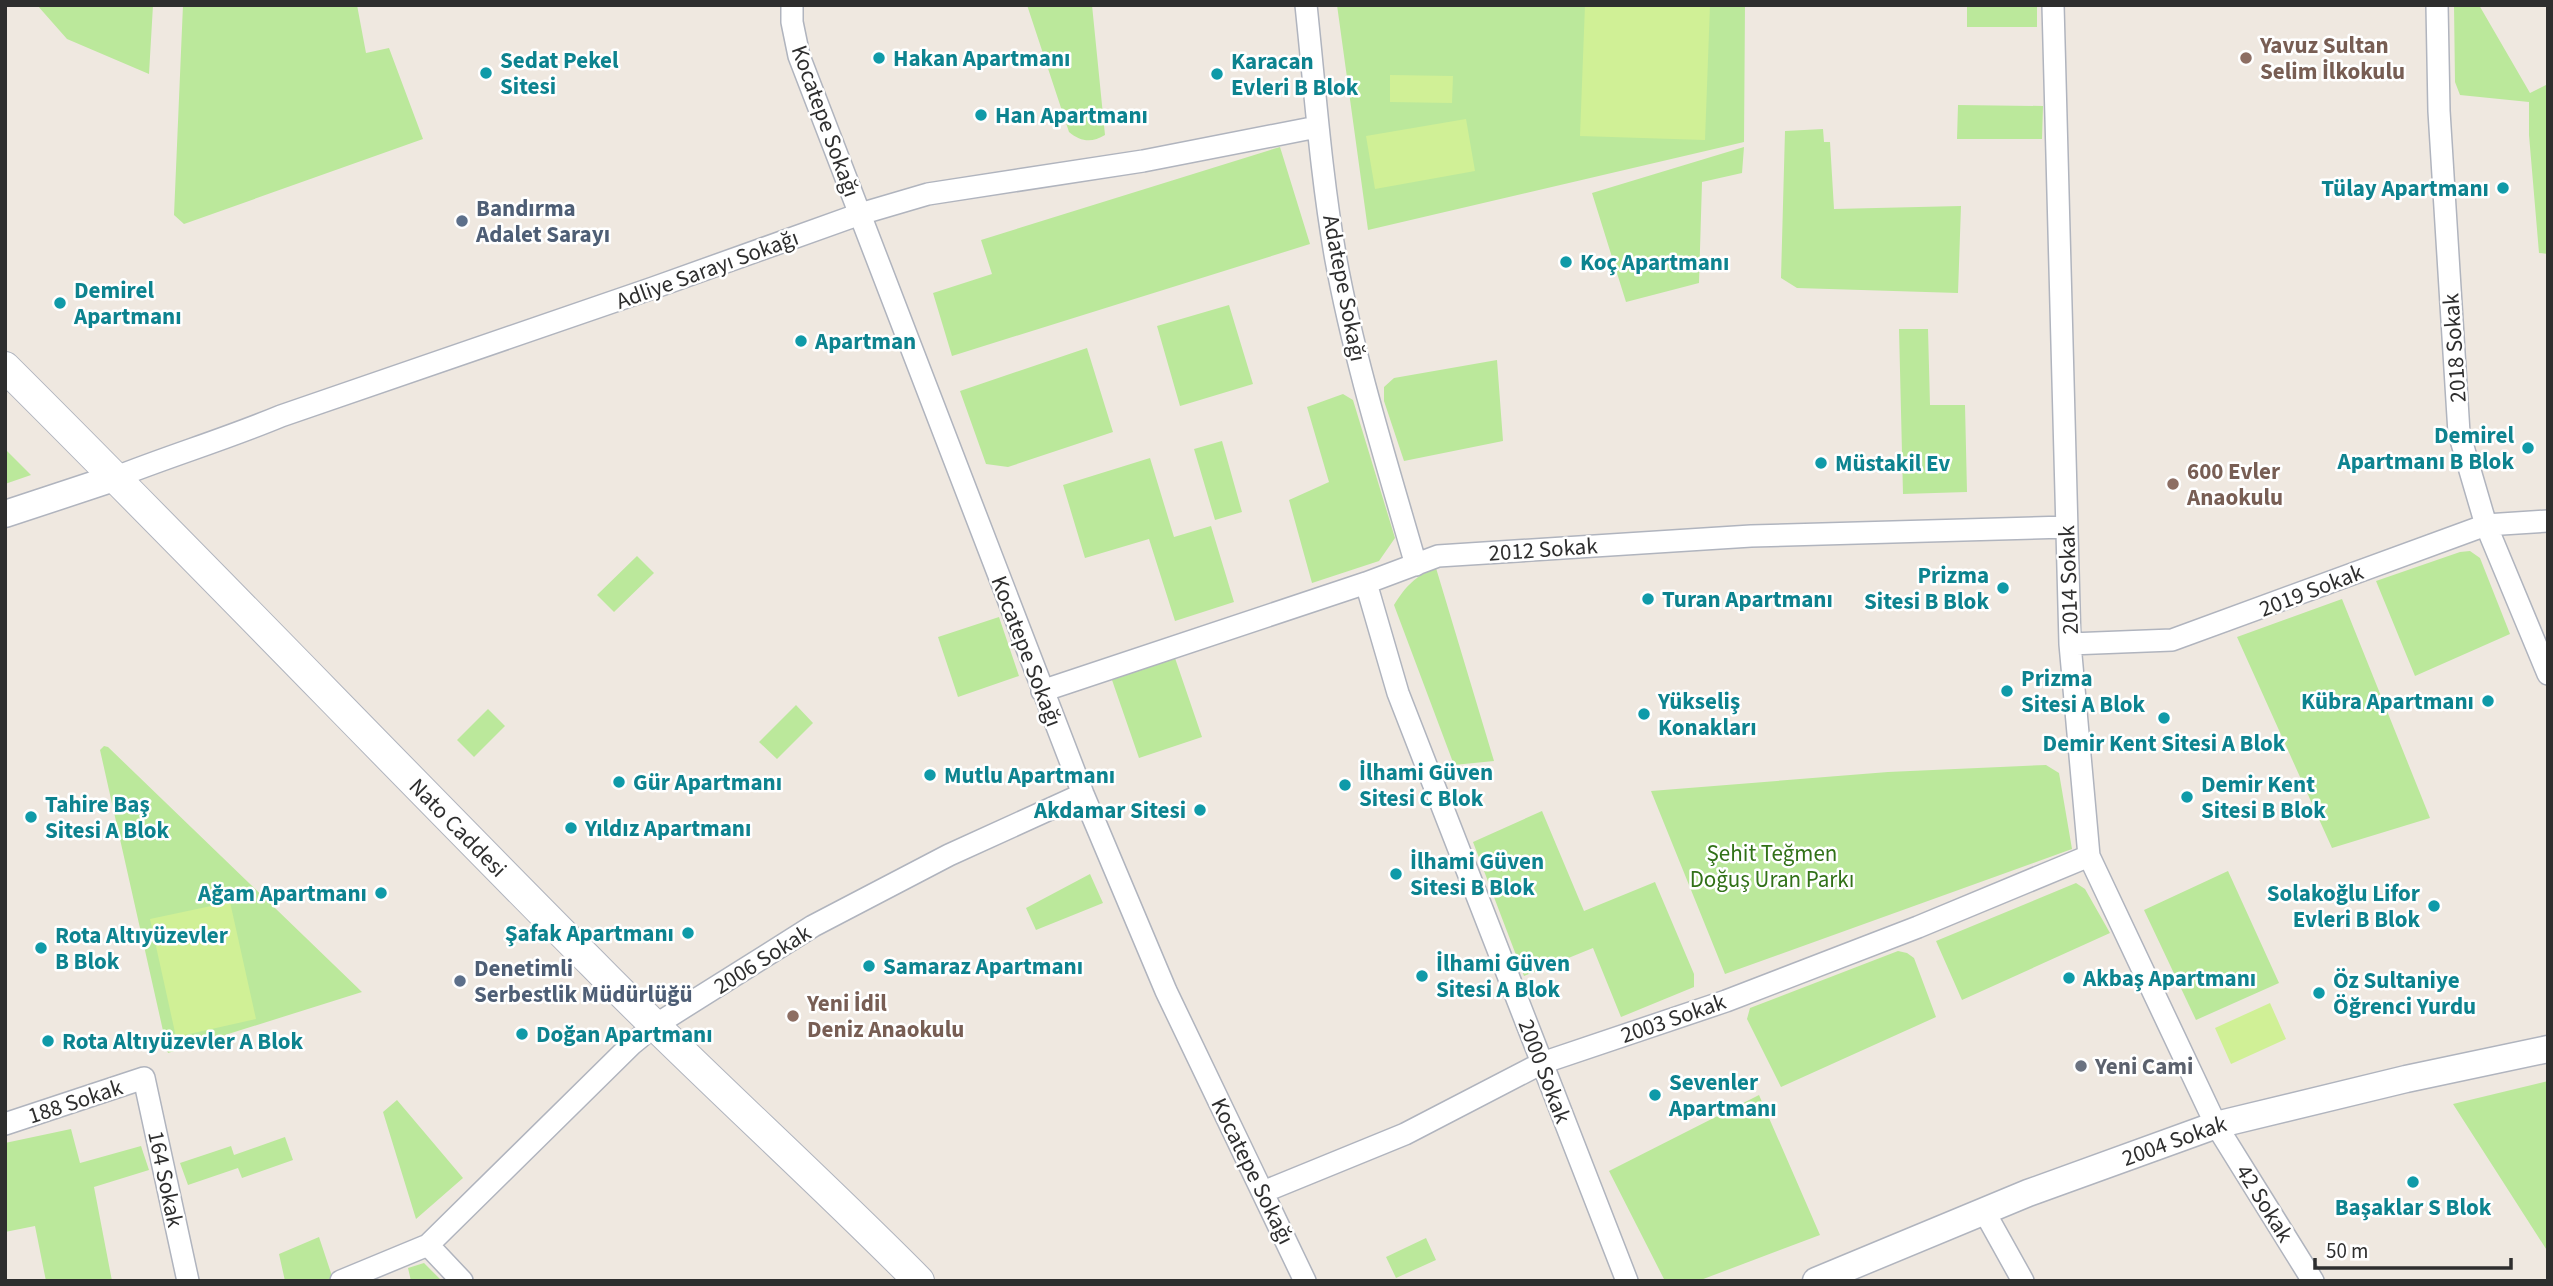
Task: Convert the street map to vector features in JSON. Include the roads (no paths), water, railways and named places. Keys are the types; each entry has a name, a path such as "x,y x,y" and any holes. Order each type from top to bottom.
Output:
{"main road":[{"name":"Nato Caddesi","path":"5,367 240,602 654,1026 919,1281"}],"street":[{"name":"Kocatepe Sokağı","path":"792,5 792,22 799,56 1083,794 1166,991 1305,1281"},
{"name":"Adatepe Sokağı","path":"1306,5 1317,127 1336,260 1359,366 1416,565"},
{"name":"2014 Sokak","path":"2053,5 2070,644 2089,856 2216,1125"},
{"name":"2018 Sokak","path":"2437,5 2438,111 2459,433 2486,525 2548,674"},
{"name":"Adliye Sarayı Sokağı","path":"114,478 281,416 860,214 928,194 1143,161 1317,127"},
{"path":"5,514 114,478"},
{"name":"2019 Sokak","path":"2070,644 2172,640 2486,525 2548,521"},
{"name":"2012 Sokak","path":"1042,691 1366,583 1438,556 1751,536 2066,527"},
{"name":"2000 Sokak","path":"1366,583 1398,693 1627,1281"},
{"name":"2006 Sokak","path":"344,1280 428,1245 632,1044 654,1026 813,926 948,855 1083,794"},
{"name":"2003 Sokak","path":"1263,1192 1405,1134 1542,1063 1738,996 1918,927 2089,856"},
{"name":"2004 Sokak","path":"1816,1281 2130,1154 2216,1125 2406,1079 2548,1049"},
{"name":"188 Sokak","path":"5,1124 144,1078"},
{"name":"164 Sokak","path":"144,1078 188,1281"},
{"name":"42 Sokak","path":"2216,1125 2313,1281"},
{"path":"1984,1211 2023,1281"},
{"path":"428,1245 461,1281"}],"place":[{"name":"Hakan Apartmanı","path":"879,58"},
{"name":"Yavuz Sultan Selim İlkokulu","path":"2246,58"},
{"name":"Sedat Pekel Sitesi","path":"486,73"},
{"name":"Karacan Evleri B Blok","path":"1217,74"},
{"name":"Han Apartmanı","path":"981,115"},
{"name":"Tülay Apartmanı","path":"2503,188"},
{"name":"Bandırma Adalet Sarayı","path":"462,221"},
{"name":"Koç Apartmanı","path":"1566,262"},
{"name":"Demirel Apartmanı","path":"60,303"},
{"name":"Apartman","path":"801,341"},
{"name":"Demirel Apartmanı B Blok","path":"2528,448"},
{"name":"Müstakil Ev","path":"1821,463"},
{"name":"600 Evler Anaokulu","path":"2173,484"},
{"name":"Prizma Sitesi B Blok","path":"2003,588"},
{"name":"Turan Apartmanı","path":"1648,599"},
{"name":"Prizma Sitesi A Blok","path":"2007,691"},
{"name":"Kübra Apartmanı","path":"2488,701"},
{"name":"Yükseliş Konakları","path":"1644,714"},
{"name":"Demir Kent Sitesi A Blok","path":"2164,718"},
{"name":"Mutlu Apartmanı","path":"930,775"},
{"name":"Gür Apartmanı","path":"619,782"},
{"name":"İlhami Güven Sitesi C Blok","path":"1345,785"},
{"name":"Demir Kent Sitesi B Blok","path":"2187,797"},
{"name":"Akdamar Sitesi","path":"1200,810"},
{"name":"Tahire Baş Sitesi A Blok","path":"31,817"},
{"name":"Yıldız Apartmanı","path":"571,828"},
{"name":"İlhami Güven Sitesi B Blok","path":"1396,874"},
{"name":"Ağam Apartmanı","path":"381,893"},
{"name":"Solakoğlu Lifor Evleri B Blok","path":"2434,906"},
{"name":"Şafak Apartmanı","path":"688,933"},
{"name":"Rota Altıyüzevler B Blok","path":"41,948"},
{"name":"Samaraz Apartmanı","path":"869,966"},
{"name":"İlhami Güven Sitesi A Blok","path":"1422,976"},
{"name":"Akbaş Apartmanı","path":"2069,978"},
{"name":"Denetimli Serbestlik Müdürlüğü","path":"460,981"},
{"name":"Öz Sultaniye Öğrenci Yurdu","path":"2319,993"},
{"name":"Yeni İdil Deniz Anaokulu","path":"793,1016"},
{"name":"Doğan Apartmanı","path":"522,1034"},
{"name":"Rota Altıyüzevler A Blok","path":"48,1041"},
{"name":"Yeni Cami","path":"2081,1066"},
{"name":"Sevenler Apartmanı","path":"1655,1095"},
{"name":"Başaklar S Blok","path":"2413,1182"}],"park label":[{"name":"Şehit Teğmen Doğuş Uran Parkı","path":"1772,866"}]}
